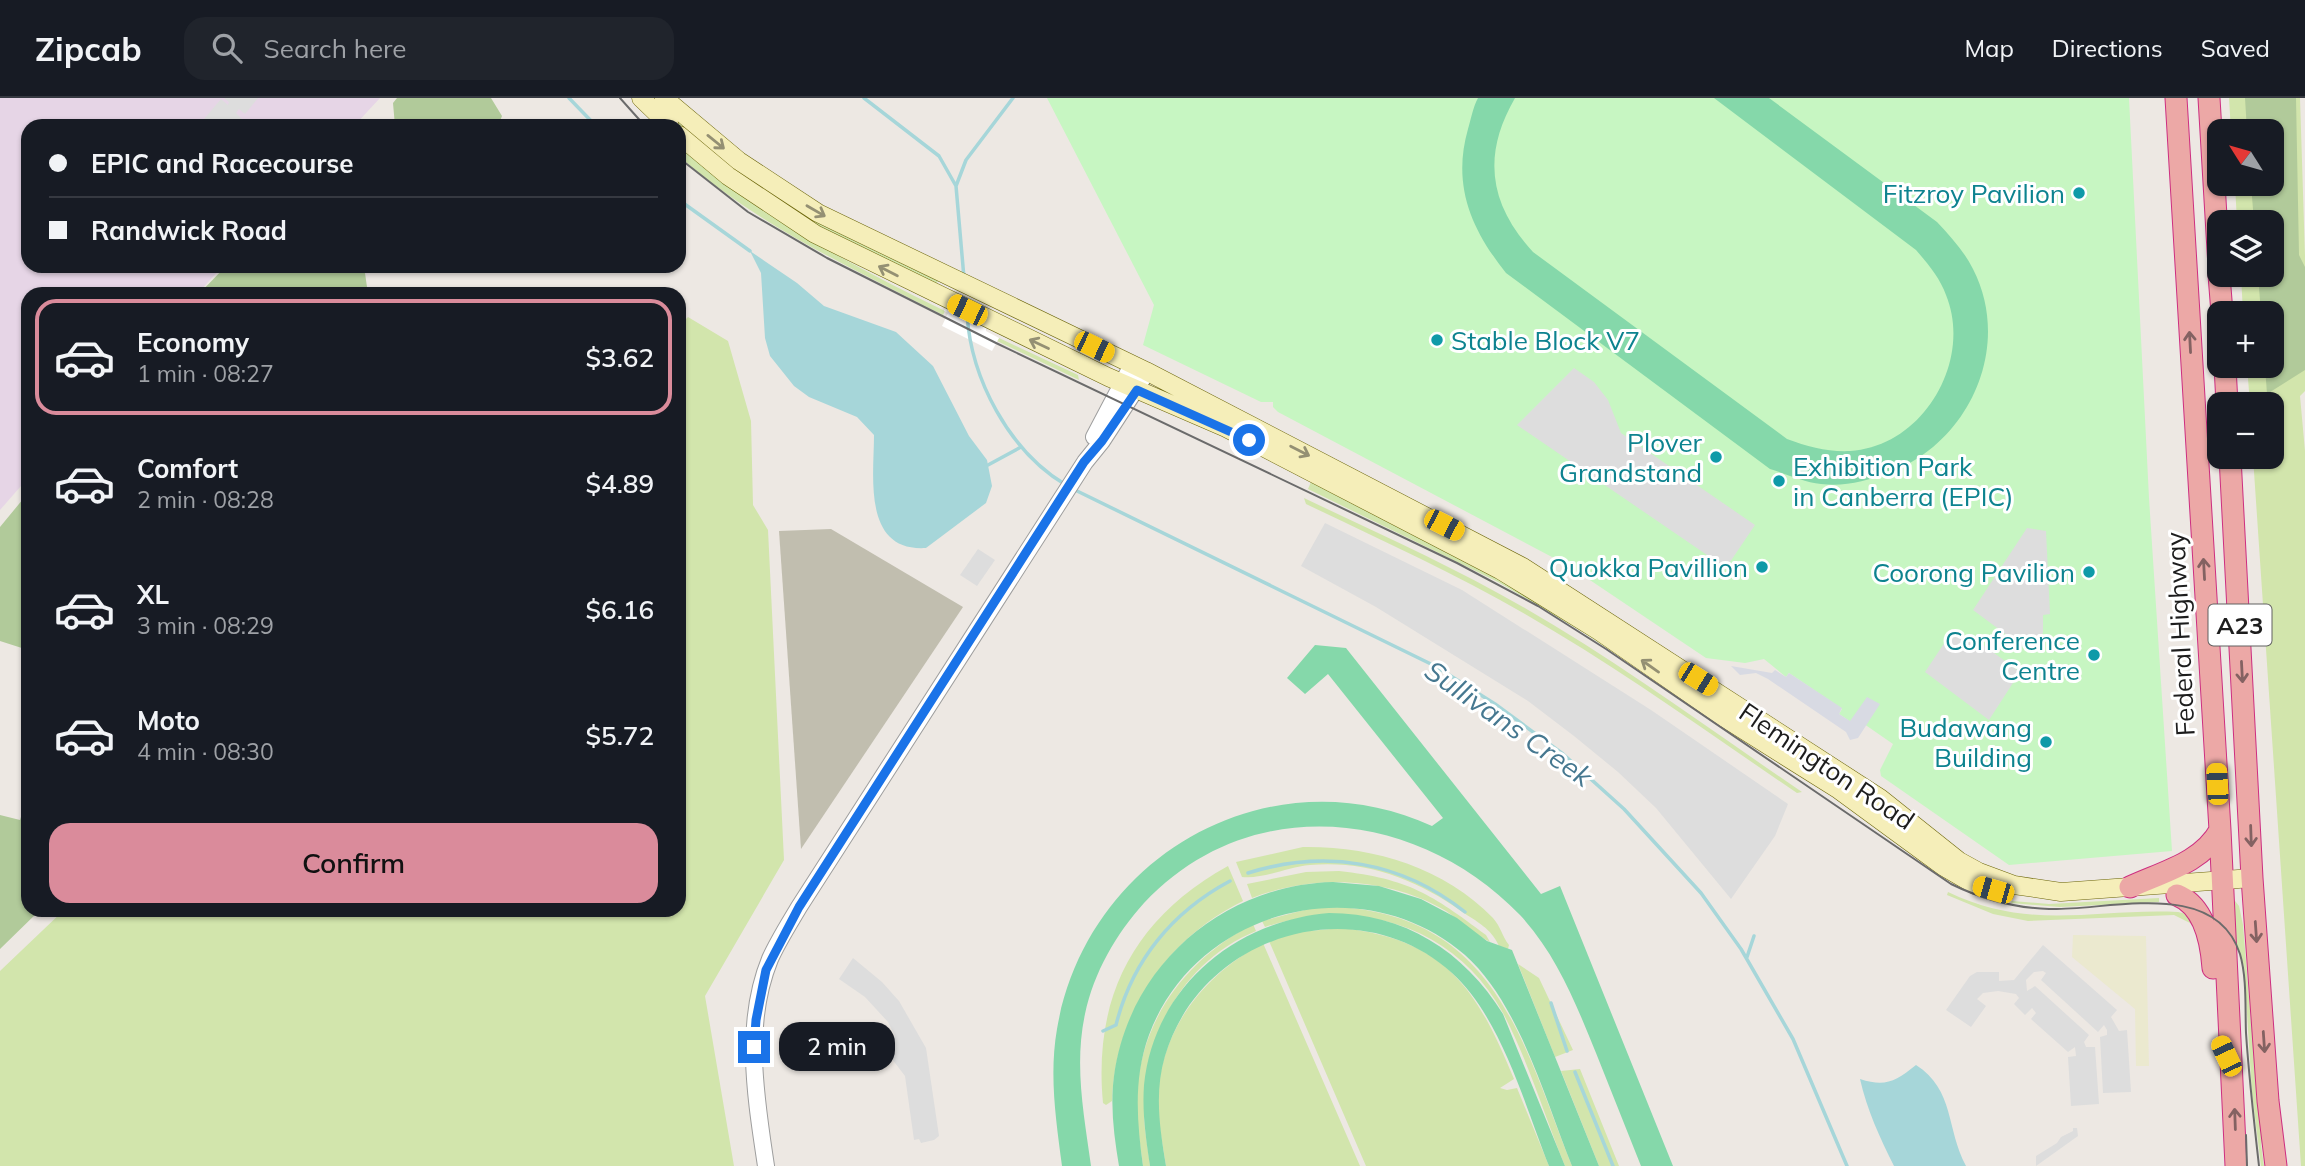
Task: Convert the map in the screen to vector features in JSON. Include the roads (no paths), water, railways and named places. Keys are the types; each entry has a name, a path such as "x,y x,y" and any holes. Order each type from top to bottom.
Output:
{"highway":[{"name":"Federal Highway","path":"2176,98 2220,831 2236,1166"},
{"path":"2209,98 2216,210"},
{"name":"A23","path":"2231,469 2253,885 2268,1101 2276,1166"},
{"path":"2130,887 2201,854 2212,845 2220,831"},
{"path":"2177,894 2191,901 2211,941 2219,1041 2233,1072"}],"main road":[{"path":"642,98 663,119"},
{"name":"Flemington Road","path":"664,98 739,161 818,213 1139,368 1500,570 1599,631 1726,719 1839,790 1944,867 1976,885 2025,898 2058,900 2177,894 2222,886"},
{"name":"Flemington Road","path":"686,141 728,176 815,234 984,319 1226,428 1523,567 1880,798 1959,861 1979,872 2014,885 2062,892 2130,887 2253,885"}],"street":[{"path":"766,1166 752,1074 756,1020 771,957 799,907 1062,498 1081,467 1094,437 1130,387 1139,368"}],"water":[{"path":"750,251 797,283 824,306 896,332 933,366 969,436 987,460 992,486 986,503 926,548 905,546 891,538 881,525 876,508 874,435 857,417 809,397 794,386 770,356 765,338 761,273"},
{"path":"1916,1065 1929,1075 1944,1098 1966,1166 1894,1166 1874,1124 1860,1079 1883,1083"}],"waterway":[{"path":"569,98 589,119"},
{"name":"Sullivans Creek","path":"864,98 939,156 956,186 964,278"},
{"path":"956,186 966,160 1013,98"},
{"path":"686,205 750,251"},
{"name":"Sullivans Creek","path":"967,314 976,363 997,411 1027,453 1066,485"},
{"path":"988,465 1021,447"},
{"name":"Sullivans Creek","path":"1073,489 1435,666 1495,704 1563,754 1624,809 1701,893 1741,949 1793,1039 1847,1166"},
{"path":"1248,873 1305,862 1361,864 1415,881 1465,912"},
{"path":"1103,1031 1116,1025 1132,980 1157,941 1190,908 1230,881"},
{"path":"1747,957 1754,936"},
{"path":"1551,1003 1567,1051"},
{"path":"1575,1072 1613,1166"}],"tram line":[{"path":"620,98 639,119"},
{"path":"686,163 748,212 827,258 996,343 1457,563 1538,606 1606,649 1951,884 1987,898 2024,907 2049,909 2157,903 2184,906 2208,915 2227,930 2242,963 2259,1166"},
{"path":"2246,1135 2247,1166"}],"place":[{"name":"Fitzroy Pavilion","path":"2079,193"},
{"name":"Stable Block V7","path":"1437,340"},
{"name":"Plover Grandstand","path":"1716,457"},
{"name":"Exhibition Park in Canberra (EPIC)","path":"1779,481"},
{"name":"Quokka Pavillion","path":"1762,567"},
{"name":"Coorong Pavilion","path":"2089,572"},
{"name":"Conference Centre","path":"2094,655"},
{"name":"Budawang Building","path":"2046,742"}]}
